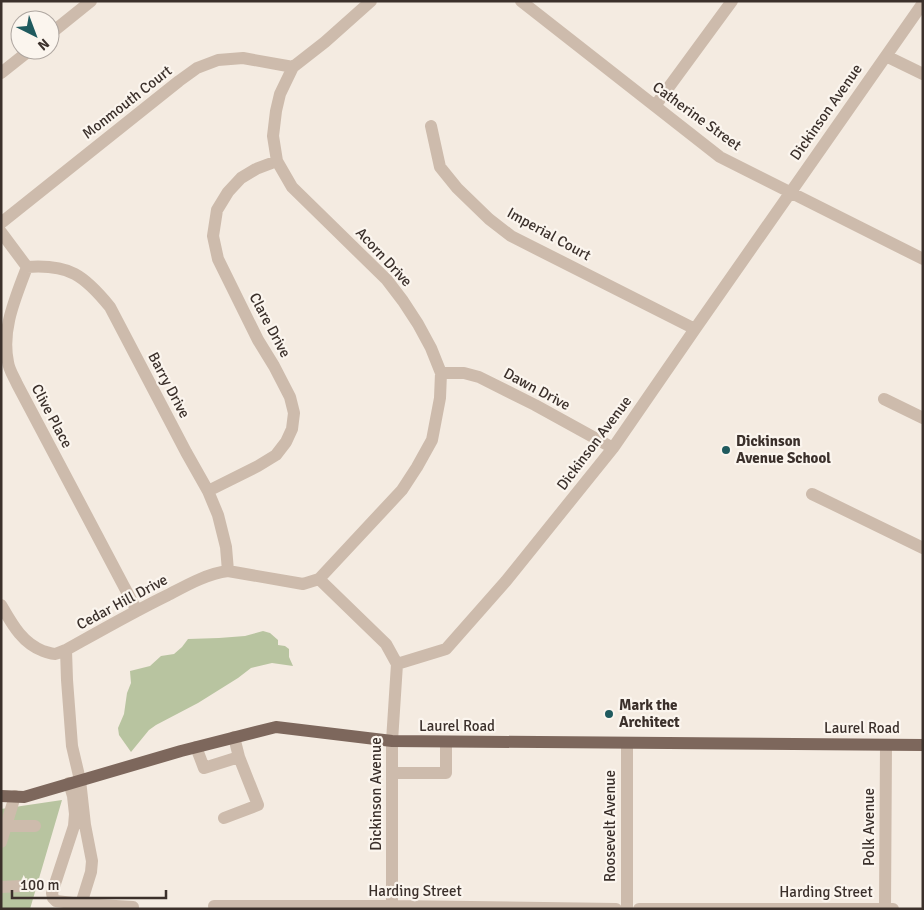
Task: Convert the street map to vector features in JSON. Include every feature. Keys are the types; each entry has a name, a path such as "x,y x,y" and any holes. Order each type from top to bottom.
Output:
{"main road":[{"name":"Laurel Road","path":"1,796 24,797 196,747 276,727 392,741 923,745"}],"street":[{"path":"60,26 91,1"},
{"name":"Acorn Drive","path":"319,579 402,490 432,440 440,398 441,373 431,348 403,301 387,280 292,187 277,161 273,136 276,111 280,94 293,68 371,1"},
{"name":"Catherine Street","path":"521,1 720,157 923,259"},
{"path":"655,106 732,1"},
{"name":"Dickinson Avenue","path":"392,908 392,741 397,664 446,649 506,581 613,448 923,3"},
{"path":"886,56 923,74"},
{"name":"Monmouth Court","path":"1,224 196,68 218,60 243,58 293,68"},
{"path":"1,73 17,60"},
{"name":"Imperial Court","path":"431,126 440,167 457,188 489,219 511,236 695,329"},
{"name":"Clare Drive","path":"208,491 276,455 286,442 292,429 294,412 290,397 258,340 218,259 213,236 217,210 228,192 248,173 256,168 277,161"},
{"path":"1,232 27,267"},
{"name":"Barry Drive","path":"27,267 44,266 72,272 87,281 110,306 208,491 218,514 226,547 228,571"},
{"name":"Clive Place","path":"27,267 11,311 7,330 6,348 8,364 137,611"},
{"name":"Dawn Drive","path":"441,373 464,373 479,377 613,448"},
{"path":"884,398 923,418"},
{"path":"812,494 923,548"},
{"name":"Cedar Hill Drive","path":"81,904 91,872 92,861 80,826 72,746 66,650 137,611 204,577 216,573 228,571 302,584 319,579"},
{"path":"319,579 386,644 397,664"},
{"path":"1,605 13,628 24,640 46,652 55,654 66,650"},
{"path":"224,818 258,804 239,757 234,737"},
{"path":"392,773 446,773 446,742"},
{"name":"Roosevelt Avenue","path":"627,743 627,909"},
{"name":"Polk Avenue","path":"885,909 886,745"},
{"path":"196,747 204,768 239,757"},
{"path":"1,842 15,796"},
{"path":"6,826 35,826"},
{"path":"80,826 52,893 53,898 56,901 81,904 133,907"},
{"path":"1,887 22,886"},
{"name":"Harding Street","path":"214,906 616,909"},
{"name":"Harding Street","path":"639,909 893,909"}],"green space":[{"path":"263,631 270,633 278,640 278,645 289,649 289,657 293,666 272,663 251,668 198,703 156,725 149,730 131,752 119,735 118,728 124,714 127,693 131,683 130,671 150,666 161,656 174,654 188,639 245,636"},
{"path":"62,800 30,909 1,909 1,809"}],"place":[{"name":"Dickinson Avenue School","path":"726,450"},
{"name":"Mark the Architect","path":"609,714"}]}
